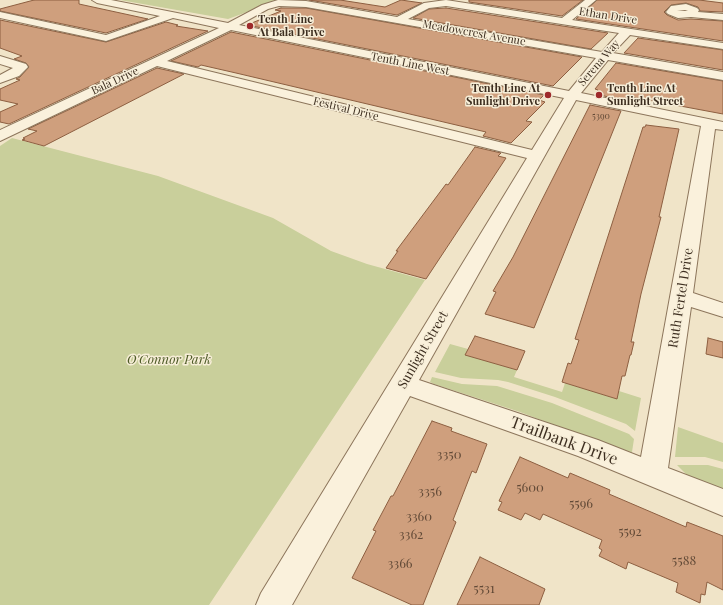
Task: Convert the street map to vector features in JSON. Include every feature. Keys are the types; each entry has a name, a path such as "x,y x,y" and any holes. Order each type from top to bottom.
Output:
{"street":[{"name":"Tenth Line West","path":"97,0 716,125"},
{"path":"487,9 501,0"},
{"path":"564,21 592,0"},
{"name":"Meadowcrest Avenue","path":"229,26 265,7 282,3 306,4 723,76"},
{"name":"Ethan Drive","path":"398,20 427,5 434,3 446,3 723,46"},
{"path":"691,14 723,17"},
{"path":"0,15 106,38 172,15"},
{"name":"Bala Drive","path":"0,136 229,26"},
{"name":"Serena Way","path":"572,96 604,56 627,31"},
{"path":"0,60 22,67 15,73 0,79"},
{"name":"Festival Drive","path":"155,62 537,156"},
{"name":"Sunlight Street","path":"276,604 572,96"},
{"name":"Ruth Fertel Drive","path":"653,473 681,297 716,125"},
{"path":"681,297 723,310"},
{"name":"Trailbank Drive","path":"403,384 588,448 653,473 723,503"}],"green space":[{"path":"120,0 280,0 228,19"},
{"name":"O'Connor Park","path":"12,138 158,176 273,218 331,251 367,264 425,280 209,605 0,605 0,146"},
{"path":"450,344 468,349 466,355 517,370 514,377 562,392 565,383 617,399 619,391 641,398 635,431 626,424 555,397 508,382 461,378 435,372"},
{"path":"432,377 462,384 497,386 552,403 629,434 634,439 632,452 622,451 520,412 434,384 430,382"},
{"path":"678,427 723,443 723,462 705,457 675,457"},
{"path":"677,465 708,465 723,469 723,492 688,476"}],"building":[{"path":"34,0 79,0 79,4 148,19 106,33 0,11 0,9"},
{"path":"309,0 340,0 385,7 401,0 422,3 397,15"},
{"path":"469,0 583,0 562,16 469,2"},
{"path":"597,0 699,0 723,3 723,12 700,11 698,7 686,3 671,5 664,12 678,20 691,19 723,21 723,41 576,19"},
{"path":"281,8 306,8 582,57 553,86 247,25 281,11 275,10"},
{"path":"446,8 608,33 591,49 413,18 429,9"},
{"path":"0,20 106,42 166,22 178,25 176,26 208,31 9,124 0,122 0,112 18,104 0,100 0,89 20,80 16,79 20,77 29,67 26,63 14,59 22,56 0,48"},
{"path":"231,32 544,95 539,100 545,102 526,121 532,122 511,143 483,136 486,132 201,65 198,67 171,61"},
{"path":"638,38 723,50 723,70 624,53"},
{"path":"616,63 723,81 723,114 627,96 625,101 596,94 598,90 595,89"},
{"path":"157,68 184,74 44,146 22,140 25,139 23,138 37,131 28,129"},
{"path":"590,105 621,111 534,328 485,314 496,292 493,291 513,257"},
{"path":"646,125 679,129 659,217 661,217 641,294 631,342 634,342 625,376 622,376 617,399 562,382 568,363 571,364 579,340 575,339 643,127"},
{"path":"475,147 501,153 498,156 506,158 426,279 386,268 398,251 396,251 446,184 448,185"},
{"path":"475,336 525,351 517,370 465,355"},
{"path":"708,338 723,342 723,358 706,354"},
{"path":"432,421 452,428 451,431 487,444 476,473 472,471 453,520 456,522 423,605 412,605 352,578 376,531 373,530 391,496 393,496"},
{"path":"520,457 568,478 570,473 610,490 609,494 686,527 687,522 723,536 723,590 707,582 705,595 701,594 700,603 676,592 678,583 628,562 626,569 599,556 602,550 599,548 602,540 543,514 540,520 525,513 521,520 498,510 502,502 499,501"},
{"path":"480,557 545,589 539,605 457,605"}],"place":[{"name":"Tenth Line At Bala Drive","path":"250,26"},
{"name":"Tenth Line At Sunlight Drive","path":"548,95"},
{"name":"Tenth Line At Sunlight Street","path":"599,95"}]}
